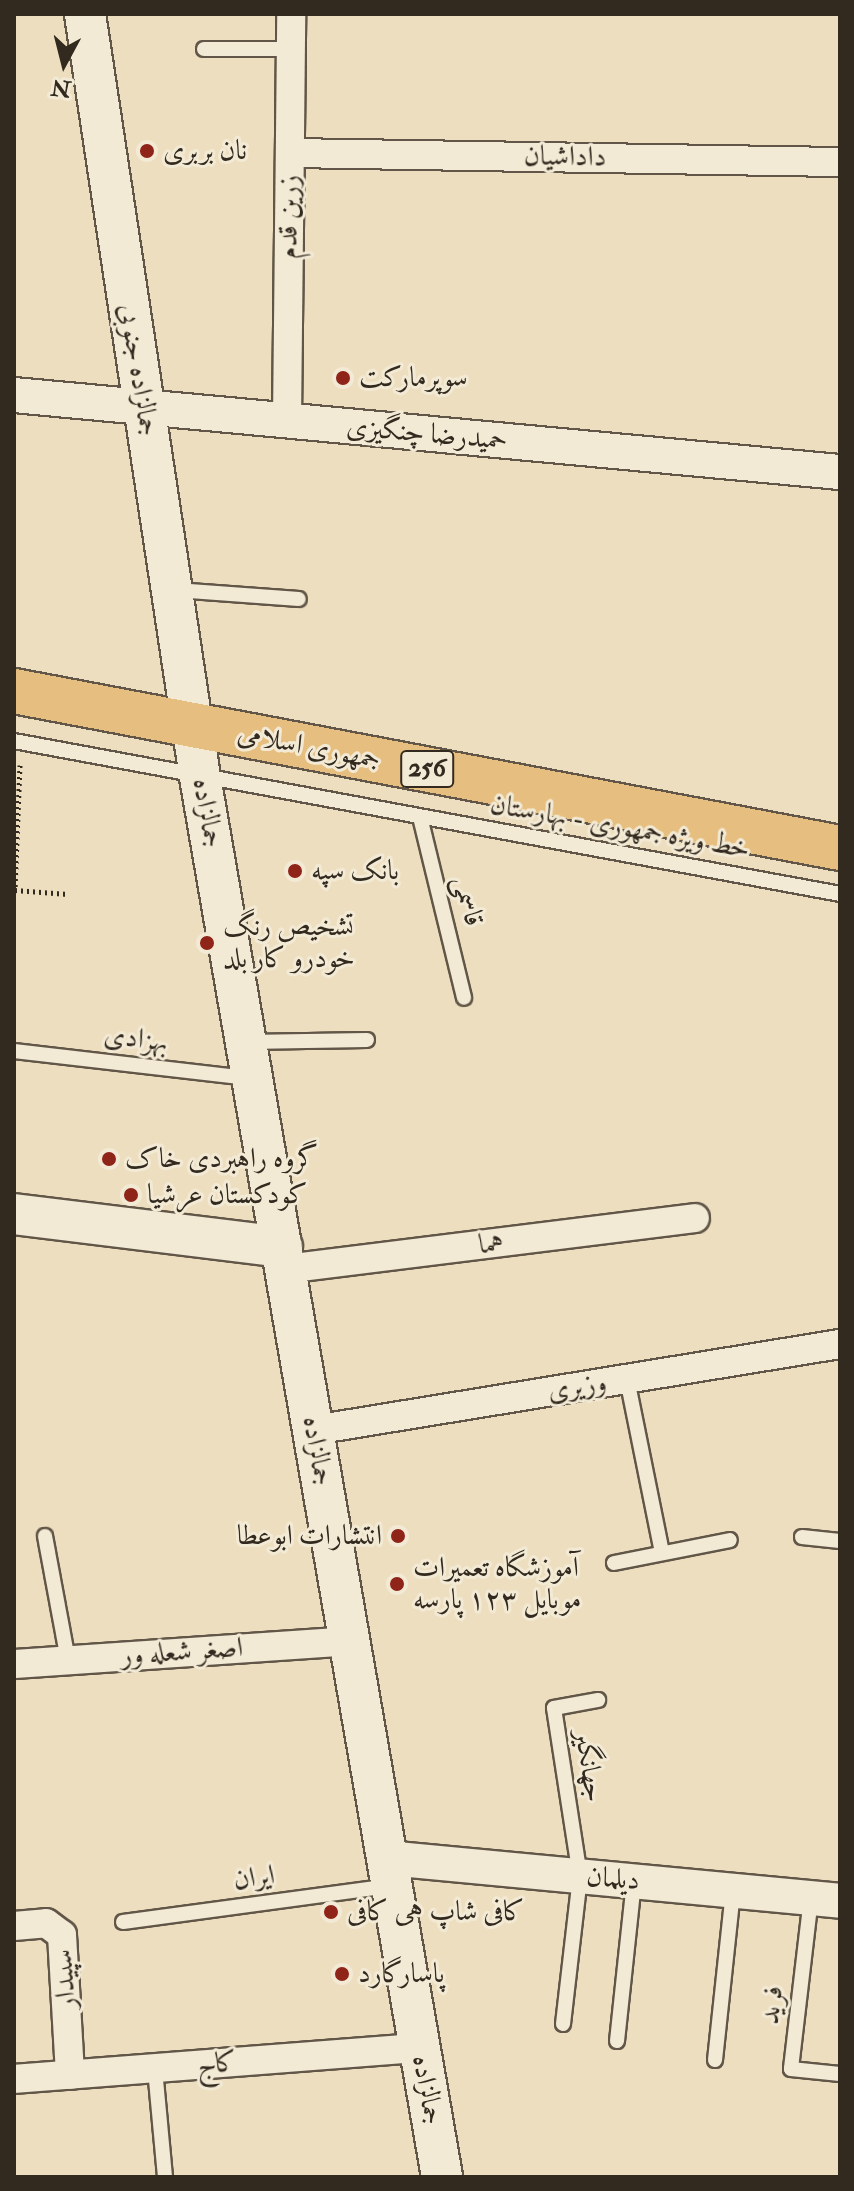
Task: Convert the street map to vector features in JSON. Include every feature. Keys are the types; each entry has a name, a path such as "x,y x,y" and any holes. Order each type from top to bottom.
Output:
{"main road":[{"name":"جمالزاده جنوبی","path":"85,14 194,725"},
{"name":"جمهوری اسلامی","path":"14,691 840,848"},
{"name":"جمالزاده","path":"194,725 200,777 442,2177"},
{"path":"14,1214 284,1258"}],"street":[{"name":"زرین قدم","path":"287,421 291,14"},
{"name":"داداشیان","path":"290,153 840,162"},
{"name":"حمیدرضا چنگیزی","path":"14,395 840,472"},
{"name":"هما","path":"284,1258 695,1218"},
{"name":"وزیری","path":"314,1430 840,1344"},
{"name":"اصغر شعله ور","path":"14,1664 349,1641"},
{"name":"دیلمان","path":"389,1872 580,1876 825,1899"},
{"name":"سپیدار","path":"14,1926 46,1923 62,1935 70,2075"},
{"name":"کاج","path":"14,2079 419,2048"}],"lane":[{"path":"204,49 290,49"},
{"path":"171,589 299,599"},
{"name":"خط ویژه جمهوری - بهارستان","path":"18,742 840,894"},
{"name":"قاسمی","path":"420,817 464,998"},
{"name":"بهزادی","path":"14,1051 250,1060 367,1040"},
{"path":"627,1379 662,1553"},
{"path":"45,1536 68,1660"},
{"path":"802,1537 840,1541"},
{"path":"614,1563 730,1540"},
{"name":"جهانگیر","path":"580,1876 554,1708 598,1700"},
{"name":"ایران","path":"123,1922 389,1872"},
{"path":"563,2024 580,1876"},
{"path":"617,2041 634,1881"},
{"path":"715,2060 733,1891"},
{"name":"فرید","path":"825,1899 791,2069 840,2074"},
{"path":"155,2069 165,2177"}],"path":[{"path":"18,742 15,890 68,894"}],"place":[{"name":"نان بربری","path":"147,151"},
{"name":"سوپرمارکت","path":"343,378"},
{"name":"بانک سپه","path":"295,871"},
{"name":"تشخیص رنگ خودرو کار بلد","path":"207,943"},
{"name":"گروه راهبردی خاک","path":"109,1159"},
{"name":"کودکستان عرشیا","path":"131,1195"},
{"name":"انتشارات ابوعطا","path":"398,1536"},
{"name":"آموزشگاه تعمیرات موبایل ۱۲۳ پارسه","path":"397,1584"},
{"name":"کافی شاپ هی کافی","path":"331,1912"},
{"name":"پاسارگارد","path":"342,1974"}]}
